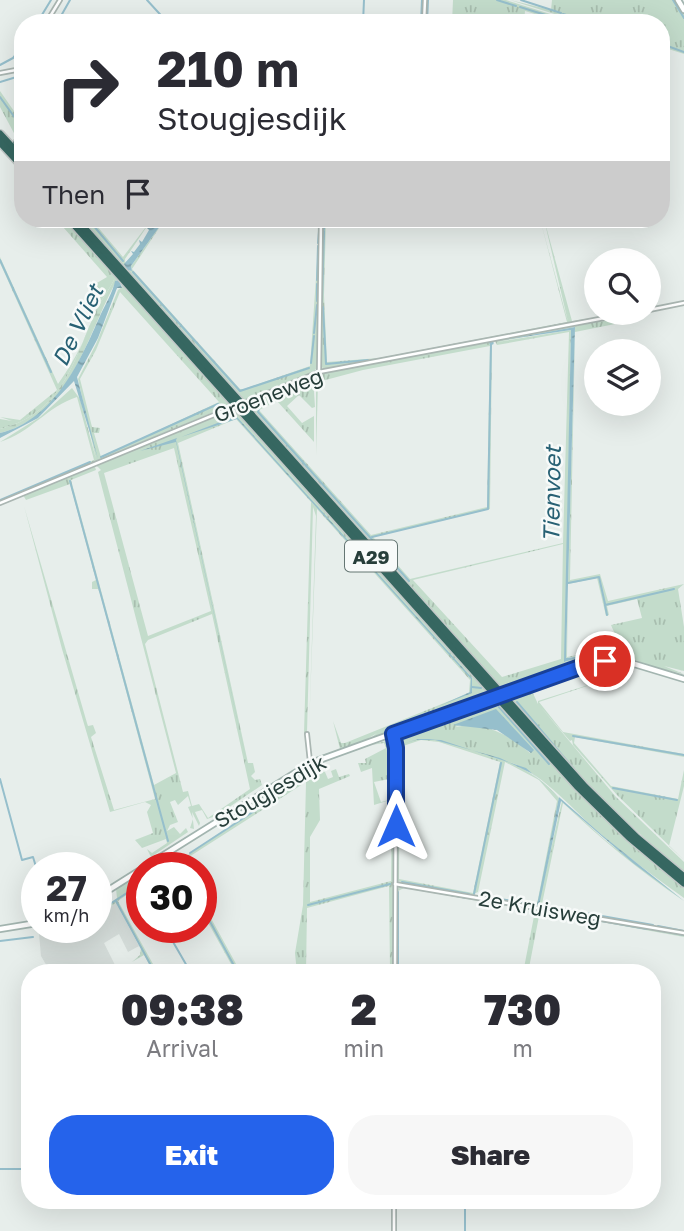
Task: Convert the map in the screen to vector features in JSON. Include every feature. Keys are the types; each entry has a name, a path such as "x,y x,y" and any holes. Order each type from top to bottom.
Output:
{"highway":[{"path":"0,134 14,149"},
{"path":"0,142 14,157"},
{"name":"A29","path":"77,228 577,786 623,832 684,883"},
{"name":"A29","path":"84,228 585,787 637,838 684,877"}],"street":[{"path":"678,0 684,10"},
{"path":"319,372 321,228"},
{"path":"661,308 684,303"},
{"name":"Groeneweg","path":"0,503 319,372 584,322"},
{"name":"Stougjesdijk","path":"168,852 311,763 510,691 605,661 631,663 684,678"},
{"path":"307,734 311,763"},
{"path":"393,734 396,748 395,964"},
{"name":"2e Kruisweg","path":"395,884 684,933"},
{"path":"0,929 21,926"},
{"path":"394,1209 394,1231"}],"shaded area":[{"path":"116,903 126,922 126,943 137,943 139,946 128,952 119,934 112,938 112,905"},
{"path":"40,943 104,943 114,964 46,964 41,956"}],"green space":[{"path":"453,0 506,0 550,14 525,11 525,14 452,14"},
{"path":"510,0 551,10 552,0 676,0 684,13 684,54 670,50 670,14 554,14"},
{"path":"0,91 14,111 14,133 0,107"},
{"path":"64,228 73,228 583,797 622,835 684,887 684,898 613,844 548,785 536,776 524,768 510,762 537,777 559,798 538,905 562,801 605,840 684,901 622,855 563,803 542,904 684,932 491,899 537,904 557,801 539,780 505,762 478,892 471,895 397,881 399,738 489,700 486,697 367,741 377,733 361,743 311,759 340,749 333,721 341,743 345,743 469,693 470,680 317,509 309,731 316,516 313,507 307,733 304,733 311,502 236,419 178,443 248,763 253,763 255,772 251,776 255,780 260,779 262,785 216,816 207,819 202,810 195,812 199,826 188,807 191,806 188,796 178,805 175,800 170,802 178,822 170,825 167,831 174,827 180,834 186,828 188,832 158,852 154,852 167,843 166,839 142,848 135,840 153,833 147,812 151,805 145,802 110,812 62,649 24,506 87,723 88,726 93,725 96,733 91,737 114,810 155,799 100,594 98,589 92,589 92,582 96,580 70,484 26,500 23,495 95,467 96,470 71,480 154,785 176,773 98,472 101,470 96,465 232,410 228,406 0,501 94,460 77,397 0,442 40,417 72,388 80,399 96,459 78,379 118,290 122,287 119,280 114,280 92,320 98,304 90,287 107,277","holes":["120,292 219,402 101,457 94,433 99,433 100,428 92,427 80,379 96,350","174,448 211,611 148,636 104,473","212,614 250,789 208,818 199,804 192,806 188,791 183,792 145,644 148,640","496,710 533,750 530,753 496,731 476,726 455,727","421,740 439,742 500,762 473,893 399,879 400,747"]},
{"path":"89,228 99,228 123,257 146,228 125,259 126,269"},
{"path":"159,228 132,269 240,389 244,389 310,366 320,228 317,368 311,374 246,400 250,404 313,377 315,407 312,408 299,395 287,406 302,423 314,416 314,442 277,401 259,410 371,535 487,507 490,346 363,370 318,382 316,456 316,375 492,341 490,509 373,537 410,579 563,543 569,332 497,345 495,341 584,324 610,325 575,332 570,580 600,574 608,601 684,584 678,589 684,627 684,671 664,666 684,674 652,667 624,655 611,625 642,618 637,599 607,606 609,615 606,616 597,578 568,584 575,327 497,342 571,330 565,662 583,655 566,658 568,585 567,657 607,649 609,654 506,691 510,695 592,666 531,689 538,704 538,701 623,674 539,702 563,732 684,754 684,757 575,737 574,743 611,786 678,799 684,770 684,786 669,846 617,795 540,706 616,797 684,862 684,874 592,790 127,270 132,271 131,266","holes":["563,544 561,659 502,677 413,580"]},
{"path":"322,228 326,228 324,295 327,362 379,358 567,322 542,228 568,322 546,228 572,321 584,319 584,321 324,370 320,364"},
{"path":"0,257 58,384 84,340 75,361 54,395 22,421 0,429 0,419 12,421 0,417 20,420 57,390 0,263"},
{"path":"114,280 117,280 86,347 61,391 44,409 24,423 0,433 0,429 22,421 40,409 54,395 75,361 100,303"},
{"path":"386,741 393,745 394,778 374,782 381,802 393,799 394,782 394,964 390,964 389,886 307,908 306,964 296,964 295,953 303,905 306,782 197,852 192,852 258,809 267,800 312,774 309,766 313,765 315,770 325,772 328,779 333,777 331,771 336,769 339,777 350,776 319,789 320,820 310,837 310,902 391,881 392,803 390,800 374,805 372,768 361,772 358,763 366,763 365,759 386,748 384,743 371,745"},
{"path":"126,883 126,895 118,901 126,921 116,903 112,905 117,898 116,889"},
{"path":"400,886 684,933 684,937 540,911 530,964 525,964 535,911 404,888 398,891 396,964 397,890"},
{"path":"217,929 236,964 231,964 217,939"},
{"path":"138,943 141,943 153,964 149,964 144,955 132,962 140,955"}],"water":[{"path":"147,228 158,228 131,266 132,271 127,270 124,264 133,254 131,251 134,252 140,244 139,240 142,242 149,230"},
{"path":"119,280 122,288 117,288 98,338 77,377 98,459 74,381 38,418 0,438 0,433 19,426 36,415 64,386 84,351 115,281"},
{"path":"575,327 566,658 584,656 564,662 571,330 497,341"},
{"path":"237,417 472,678 472,693 439,706 470,692 471,679 237,419 181,437"},
{"path":"177,438 252,787 176,442 140,451"},
{"path":"496,709 534,750 531,753 497,730 453,725"},
{"path":"422,739 441,740 473,750 435,740"},
{"path":"559,797 684,901 633,863 561,801 539,906 537,905"}],"waterway":[{"path":"42,14 51,0"},
{"path":"62,14 70,0"},
{"path":"147,0 160,14"},
{"path":"363,14 364,0"},
{"path":"421,14 422,0"},
{"path":"427,14 428,0"},
{"path":"497,0 516,6"},
{"path":"521,0 561,13"},
{"path":"673,0 684,18"},
{"path":"520,7 542,14"},
{"path":"670,47 684,52"},
{"path":"0,65 14,57"},
{"path":"0,82 14,78"},
{"path":"0,97 14,116"},
{"path":"96,228 123,261"},
{"path":"318,243 319,231"},
{"path":"322,301 324,231"},
{"path":"317,280 318,246"},
{"name":"De Vliet","path":"0,260 51,372"},
{"path":"133,272 240,391 309,368"},
{"path":"317,284 317,301"},
{"path":"314,333 317,305"},
{"path":"323,307 326,364 368,360"},
{"path":"311,363 314,336"},
{"path":"372,537 488,509 491,343"},
{"path":"101,457 218,404"},
{"path":"259,408 258,412 409,581"},
{"path":"0,500 90,462"},
{"path":"70,481 168,841"},
{"path":"568,583 599,577 605,604"},
{"path":"607,615 605,605 674,589"},
{"path":"472,687 481,688"},
{"path":"517,702 574,769"},
{"path":"499,707 549,764"},
{"path":"573,736 684,755"},
{"path":"474,894 501,763"},
{"path":"0,779 21,856"},
{"path":"613,788 677,800"},
{"path":"192,852 262,806"},
{"path":"402,882 469,894"},
{"path":"308,905 390,884"},
{"path":"398,892 398,964"},
{"path":"112,903 126,894"},
{"path":"451,895 467,898"},
{"path":"472,898 533,909"},
{"path":"493,898 533,904"},
{"path":"116,901 150,964"},
{"path":"545,906 653,925"},
{"path":"545,911 647,929"},
{"path":"658,926 684,931"},
{"path":"651,929 684,935"},
{"path":"217,934 233,964"},
{"path":"0,941 21,938"},
{"path":"174,943 186,964"},
{"path":"0,1169 21,1169"},
{"path":"465,1209 465,1231"}],"route":[{"path":"396,826 396,748 393,734 580,667 605,661"}],"water label":[{"name":"Tienvoet","path":"551,494"}]}
